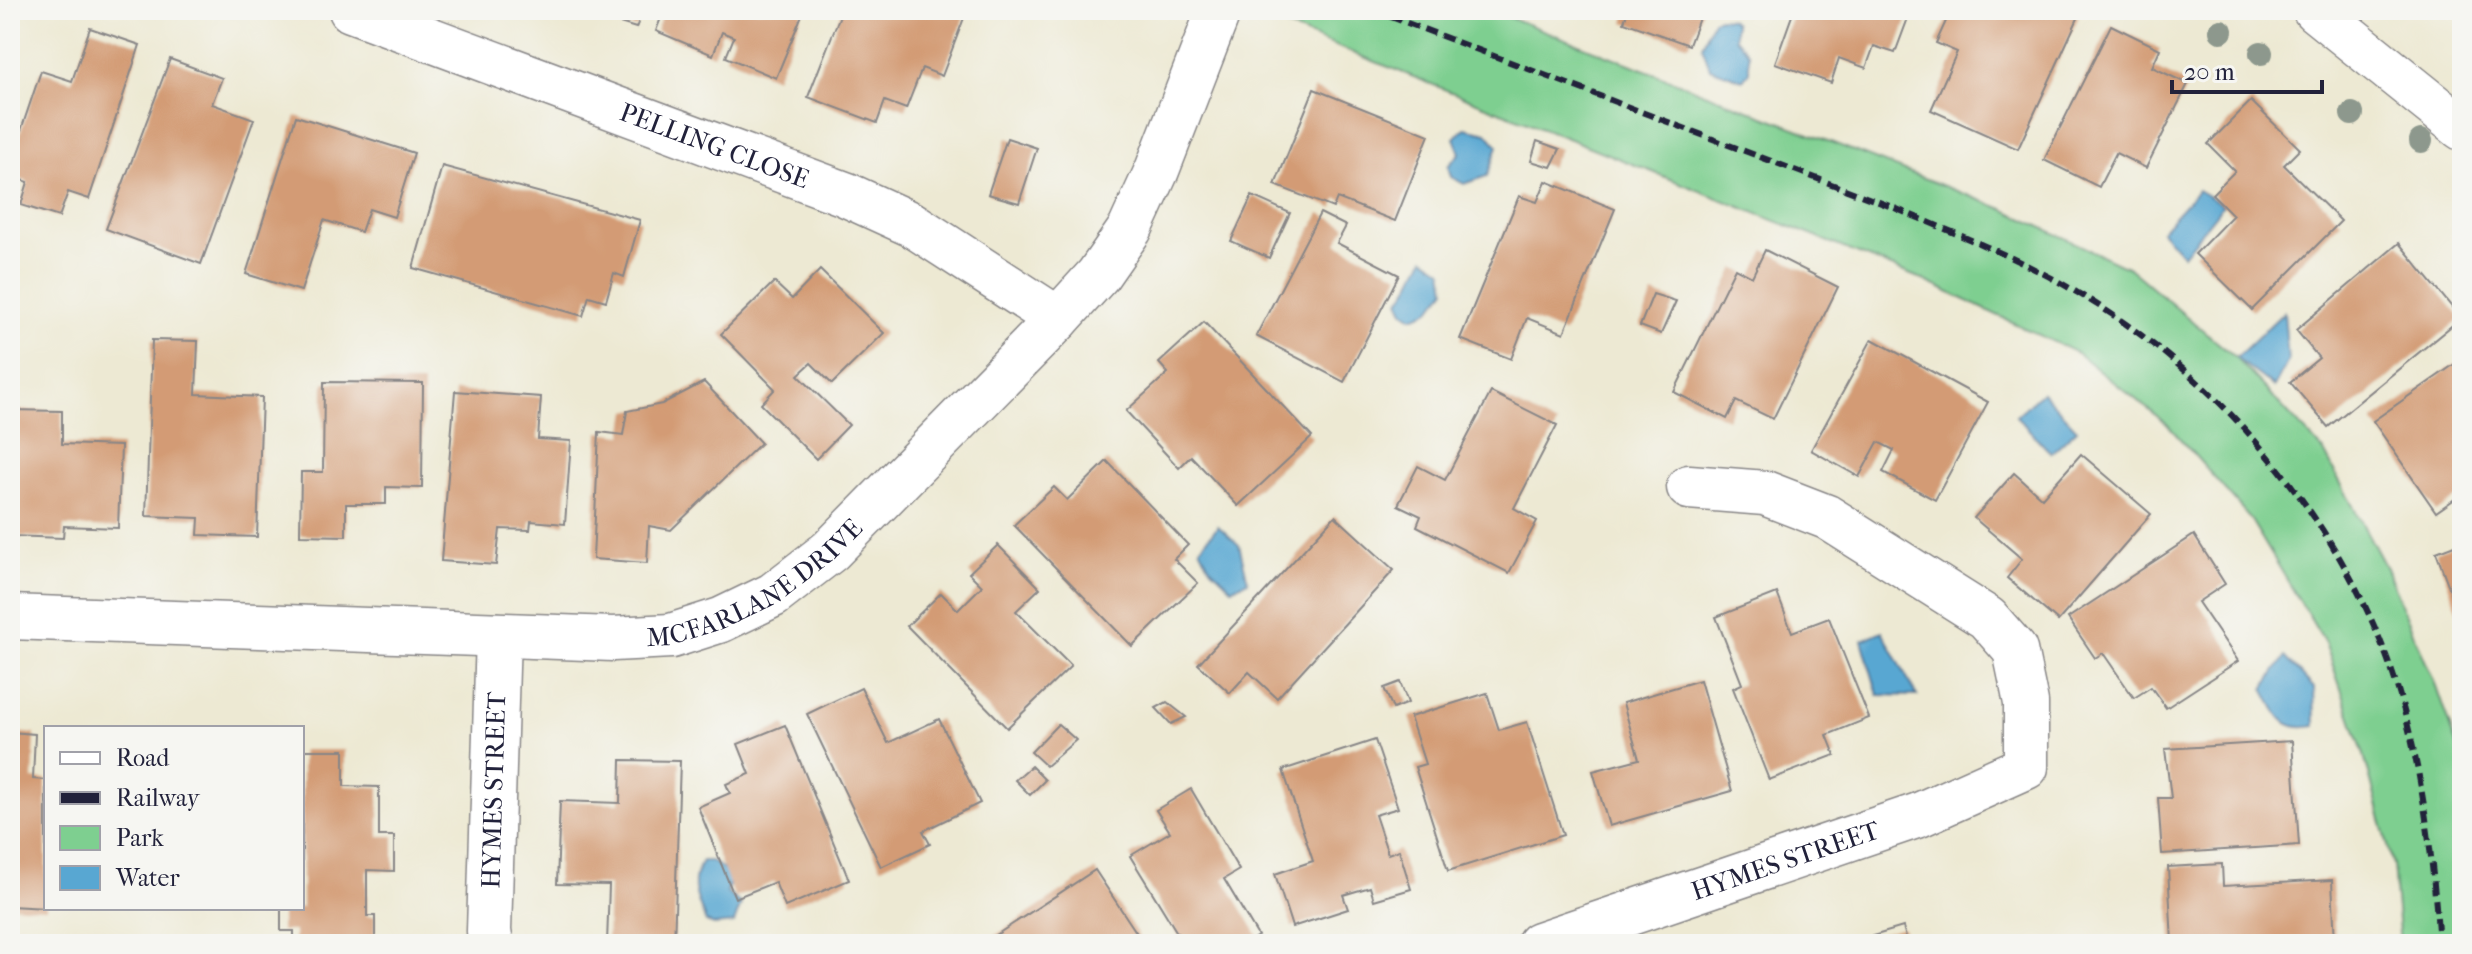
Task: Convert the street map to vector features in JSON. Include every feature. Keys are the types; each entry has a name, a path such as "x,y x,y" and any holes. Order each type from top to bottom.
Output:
{"street":[{"name":"PELLING CLOSE","path":"351,10 845,194 913,225 1058,319"},
{"name":"MCFARLANE DRIVE","path":"10,617 613,639 671,636 721,620 773,595 830,551 1098,275 1130,229 1157,170 1219,10"},
{"path":"2315,10 2462,128"},
{"name":"HYMES STREET","path":"1539,944 1919,815 2026,767 2026,703 2015,650 1987,618 1827,517 1765,493 1689,487"},
{"name":"HYMES STREET","path":"491,944 498,635"}],"green space":[{"path":"1245,10 1491,10 2003,209 2129,268 2236,358 2323,450 2386,568 2436,686 2462,762 2462,944 2400,944 2393,865 2364,755 2325,643 2249,517 2167,424 2077,353 1919,278"}],"water":[{"path":"1719,18 1735,23 1735,38 1749,54 1749,71 1743,80 1710,68 1702,46 1713,20"},
{"path":"1465,128 1487,133 1498,146 1487,176 1464,184 1451,177 1448,166 1460,153 1454,138"},
{"path":"2198,190 2223,205 2183,255 2161,231"},
{"path":"1425,258 1443,270 1446,289 1430,310 1413,317 1404,311 1399,300"},
{"path":"2284,312 2288,361 2274,387 2236,358"},
{"path":"2042,392 2077,429 2051,453 2016,416"},
{"path":"1218,526 1239,545 1248,581 1232,588 1209,566 1200,548"},
{"path":"1882,631 1917,696 1878,695 1862,640"},
{"path":"2285,657 2314,688 2315,726 2295,726 2282,720 2264,689"},
{"path":"702,861 711,861 732,875 727,893 741,904 734,923 714,925 706,922 695,885"}],"building":[{"path":"607,10 643,10 636,28 604,18"},
{"path":"664,10 804,10 776,78 726,57 734,37 722,32 713,55 656,31"},
{"path":"842,10 967,10 942,76 922,68 906,109 885,101 877,123 808,97"},
{"path":"1628,10 1702,10 1689,45 1624,22"},
{"path":"1794,10 1911,10 1895,53 1874,46 1866,68 1839,58 1831,83 1775,63"},
{"path":"1951,10 2065,10 2079,16 2018,149 1931,110 1957,52 1936,43"},
{"path":"2111,25 2160,49 2152,67 2188,84 2146,168 2116,153 2099,187 2044,160"},
{"path":"90,28 140,45 89,199 68,192 59,217 21,205 28,182 10,176 10,163 41,71 72,81"},
{"path":"170,59 222,78 212,104 254,119 201,264 106,229"},
{"path":"1314,89 1429,135 1395,221 1337,198 1333,208 1275,185"},
{"path":"2251,101 2300,149 2284,165 2341,221 2252,310 2195,254 2233,215 2212,194 2235,171 2208,144"},
{"path":"296,116 414,153 394,217 369,209 361,232 324,220 301,291 246,274"},
{"path":"1007,138 1037,148 1019,203 988,194"},
{"path":"1537,141 1560,149 1551,167 1531,161"},
{"path":"442,166 640,220 624,277 614,273 606,301 589,296 583,316 413,268"},
{"path":"1546,181 1615,209 1564,333 1527,318 1511,359 1460,339 1519,196 1537,202"},
{"path":"1252,196 1290,213 1269,258 1231,241"},
{"path":"1320,213 1346,226 1337,243 1399,275 1344,382 1256,336"},
{"path":"2399,243 2461,318 2328,427 2290,382 2319,358 2296,330"},
{"path":"1765,250 1838,287 1773,419 1736,401 1727,419 1674,392 1735,268 1752,277"},
{"path":"820,270 884,333 832,384 811,363 798,375 849,425 816,459 761,404 775,389 721,334 774,282 792,299"},
{"path":"1653,294 1676,301 1661,334 1640,326"},
{"path":"1204,322 1312,437 1238,506 1191,456 1179,468 1126,411 1168,373 1159,363"},
{"path":"1872,339 1988,402 1935,500 1883,472 1894,450 1878,442 1859,477 1811,450"},
{"path":"152,340 198,341 196,394 262,397 257,537 198,535 199,518 146,516"},
{"path":"2462,359 2462,494 2436,512 2373,421"},
{"path":"324,382 423,383 422,488 386,487 386,504 346,504 346,536 300,535 301,472 323,472"},
{"path":"704,382 761,443 671,530 649,526 647,563 593,559 599,432 623,435 627,411 662,404"},
{"path":"455,391 541,397 538,439 571,441 565,524 531,521 530,530 500,529 496,565 441,561"},
{"path":"1491,392 1557,425 1514,508 1537,521 1509,573 1417,526 1421,516 1398,505 1418,466 1445,480"},
{"path":"10,410 62,411 62,444 121,446 118,528 64,526 63,538 10,536"},
{"path":"2081,454 2151,514 2058,621 2007,578 2022,559 1974,518 2014,473 2042,498"},
{"path":"1107,461 1188,545 1174,559 1198,583 1132,646 1014,525 1054,487 1067,500"},
{"path":"1335,516 1394,570 1277,698 1249,672 1230,693 1198,664"},
{"path":"2194,535 2225,584 2198,602 2238,661 2166,708 2151,687 2134,698 2103,653 2095,658 2068,618"},
{"path":"2462,542 2462,622 2436,552"},
{"path":"998,545 1040,588 1016,611 1071,666 1007,728 907,626 941,593 958,610 982,586 969,573"},
{"path":"1777,593 1792,632 1829,618 1869,718 1827,735 1835,755 1769,780 1733,688 1742,684 1716,617"},
{"path":"1700,680 1732,791 1609,826 1593,771 1639,759 1623,703"},
{"path":"1400,682 1408,703 1393,709 1384,688"},
{"path":"861,688 888,743 939,719 980,803 923,831 930,844 881,867 807,714"},
{"path":"1487,693 1499,730 1527,722 1563,835 1448,871 1415,767 1425,764 1410,717"},
{"path":"1167,702 1186,717 1171,724 1156,708"},
{"path":"1058,724 1076,740 1046,766 1031,752"},
{"path":"785,725 849,880 785,907 775,882 735,898 698,807 730,793 726,784 750,774 738,744"},
{"path":"10,732 35,734 33,779 44,780 44,908 10,906"},
{"path":"1375,740 1398,808 1375,815 1388,854 1399,850 1411,889 1374,900 1370,887 1343,895 1348,909 1292,927 1275,874 1313,861 1283,770"},
{"path":"2292,741 2299,845 2162,854 2158,798 2171,798 2165,749"},
{"path":"304,750 344,750 344,786 379,787 379,836 394,836 394,871 367,870 367,916 375,916 375,944 294,944 294,931 281,931 281,910 304,910"},
{"path":"621,760 680,761 674,944 607,944 609,885 557,884 560,801 620,803"},
{"path":"1031,766 1045,780 1030,795 1015,780"},
{"path":"1191,789 1239,870 1224,879 1258,936 1244,944 1184,944 1130,856 1170,832 1156,810"},
{"path":"2222,864 2223,886 2332,880 2335,944 2172,943 2168,867"},
{"path":"1095,870 1144,944 997,944 993,937"},
{"path":"1903,927 1908,944 1849,944 1849,943"}],"railway":[{"path":"1373,10 1892,207 1986,247 2078,293 2132,329 2184,370 2233,416 2277,467 2317,521 2351,579 2379,638 2401,700 2416,760 2430,852 2439,944"}]}
